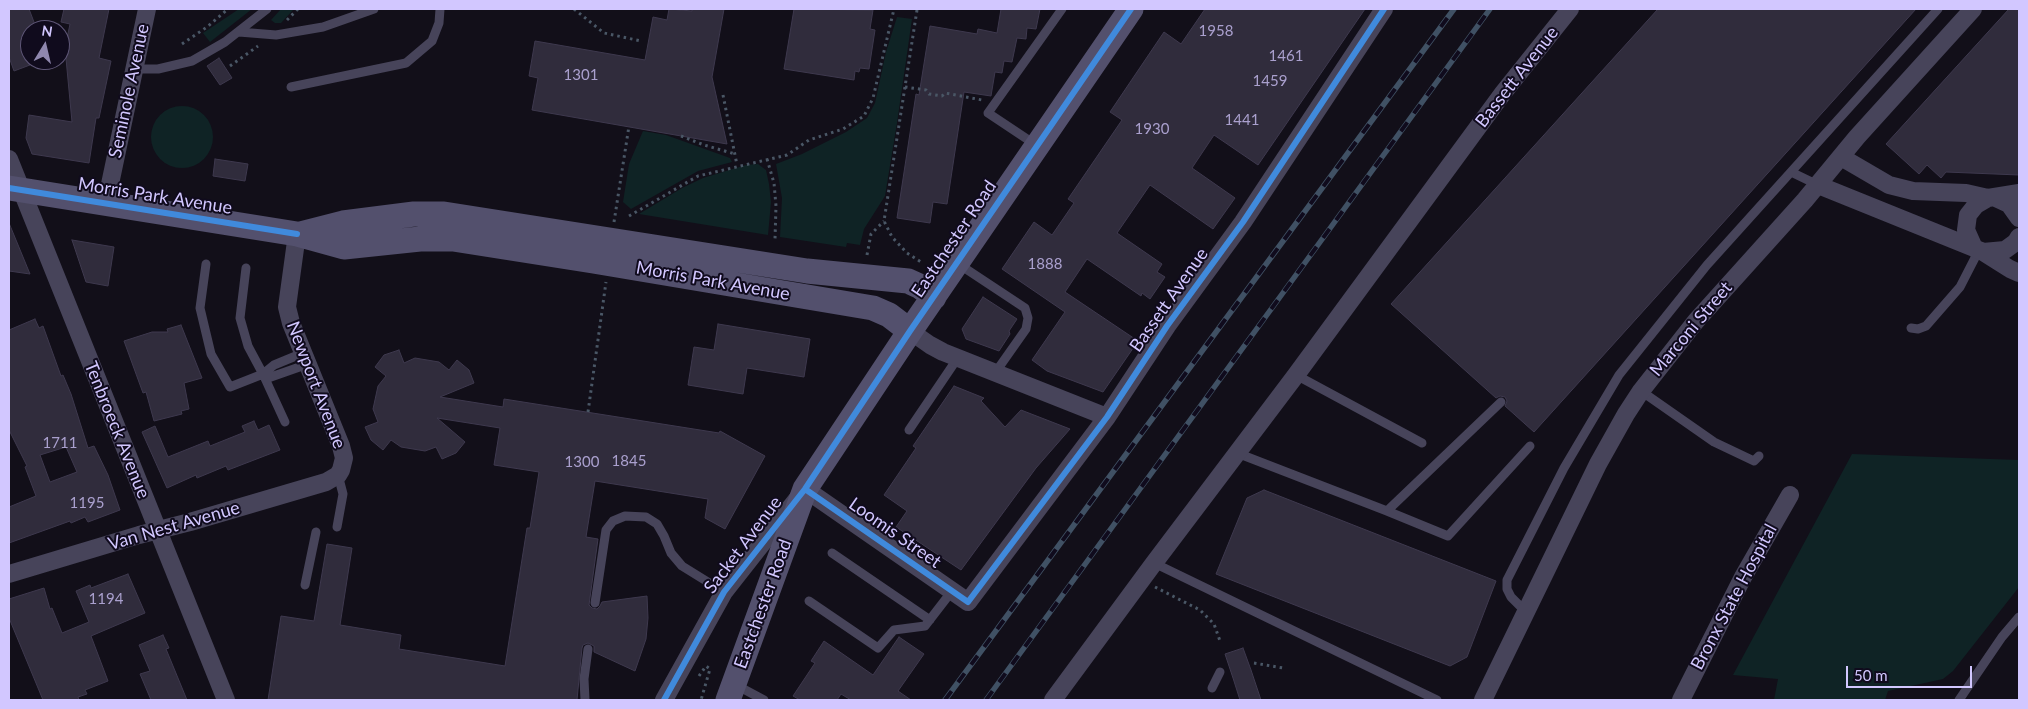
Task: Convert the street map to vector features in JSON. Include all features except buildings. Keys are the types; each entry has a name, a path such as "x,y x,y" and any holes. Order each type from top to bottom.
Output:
{"main road":[{"name":"Eastchester Road","path":"731,692 804,489 1131,9"},
{"name":"Morris Park Avenue","path":"14,189 297,234 344,247 420,239 453,239 593,260 873,308 889,314 910,331"},
{"name":"Morris Park Avenue","path":"297,234 343,223 414,214 444,214 807,271 908,282 919,286 934,297"}],"street":[{"name":"Seminole Avenue","path":"106,203 147,9"},
{"name":"Bassett Avenue","path":"968,602 1107,417 1167,326 1243,222 1384,9"},
{"name":"Bassett Avenue","path":"1053,700 1296,375 1503,93 1570,9"},
{"name":"Marconi Street","path":"1483,700 1602,456 1641,390 1696,321 1818,185 1857,137 1973,9"},
{"path":"1841,157 1878,180 1896,187 1913,191 1966,193 1992,198 2009,204 2019,218"},
{"name":"Tenbroeck Avenue","path":"9,159 14,189 158,530 226,700"},
{"path":"1818,185 1979,250 2010,270 2019,273"},
{"path":"1979,250 1966,230 1968,215 1976,205 1992,198 2019,193"},
{"name":"Newport Avenue","path":"297,234 287,307 291,323 343,452 343,464 338,475"},
{"path":"1979,250 2005,250 2016,242 2019,236"},
{"name":"Morris Park Avenue","path":"910,331 930,345 957,359 1107,417"},
{"name":"Van Nest Avenue","path":"9,574 326,482 338,475"},
{"name":"Loomis Street","path":"804,489 968,602"},
{"name":"Sacket Avenue","path":"664,700 724,592 804,489"},
{"name":"Bronx State Hospital","path":"1681,700 1743,576 1790,496"}],"lane":[{"path":"134,69 158,69 192,61 225,42 267,9"},
{"path":"239,32 276,36 323,27 374,9"},
{"path":"290,87 406,63 432,41 439,23 440,9"},
{"path":"1037,145 988,113 1062,9"},
{"path":"1526,612 1510,597 1507,580 1564,468 1619,375 1707,265 1938,9"},
{"path":"1791,172 1818,185"},
{"path":"1911,328 1918,329 1926,326 1960,287 1979,250"},
{"path":"957,263 1025,308 1028,318 1026,328 995,373"},
{"path":"206,264 200,308 211,354 230,387 262,374 274,365 306,359"},
{"path":"246,268 240,318 248,346 285,422"},
{"path":"909,430 957,359"},
{"path":"1296,375 1422,443"},
{"path":"1641,390 1714,442 1754,462 1759,456"},
{"path":"1388,511 1501,402"},
{"path":"1237,453 1448,536 1530,446"},
{"path":"336,527 343,494 338,475"},
{"path":"595,603 606,530 613,521 625,516 646,517 657,524 671,553 682,566 724,592"},
{"path":"305,585 316,532"},
{"path":"832,553 930,620"},
{"path":"1154,563 1437,700"},
{"path":"809,601 878,648 894,630 925,626 952,590"},
{"path":"1959,700 2002,637 2019,617"},
{"path":"586,700 584,680 588,649"},
{"path":"1212,688 1220,672"},
{"path":"731,692 764,700"}],"path":[{"path":"182,44 208,27 228,9"},
{"path":"574,9 604,33 641,41"},
{"path":"629,216 692,178 737,165 787,155 809,140 843,129 864,116 873,98 894,9"},
{"path":"917,10 884,221 892,237 908,253 921,262"},
{"path":"905,86 926,90 929,94 942,96 945,93 982,100 988,113"},
{"path":"723,95 737,165"},
{"path":"613,230 629,126"},
{"path":"681,136 704,146 735,154"},
{"path":"767,159 774,183 776,206 774,239"},
{"path":"867,255 871,234 884,221"},
{"path":"588,412 606,279"},
{"path":"1141,580 1200,610 1214,624 1220,641"},
{"path":"1254,663 1283,668"},
{"path":"695,682 704,668 708,667 710,670 701,700"}],"green space":[{"path":"239,9 252,9 210,42 203,33"},
{"path":"281,9 294,9 281,23 275,23 271,20"},
{"path":"897,17 912,19 897,123 885,196 864,229 860,245 847,243 846,247 780,237 782,198 776,164 802,154 846,132 867,118 875,103 886,52"},
{"path":"176,106 188,106 204,115 211,125 213,137 211,149 204,159 188,168 176,168 165,163 156,154 151,143 151,131 156,120 165,111"},
{"path":"643,131 666,135 730,158 732,162 698,171 631,209 623,202 629,164"},
{"path":"758,164 766,170 769,184 771,202 768,235 639,214 682,188 703,178 746,165"},
{"path":"1852,454 2019,460 2019,587 1953,671 1943,679 1888,691 1885,700 1774,700 1778,679 1733,675"}],"railway":[{"path":"945,700 1454,9"},
{"path":"986,700 1490,9"}],"cycle path":[{"path":"664,700 724,592 805,489 910,331 1131,9"},
{"path":"805,489 968,602 1107,417 1167,326 1243,222 1384,9"},
{"path":"9,188 297,234"}]}
